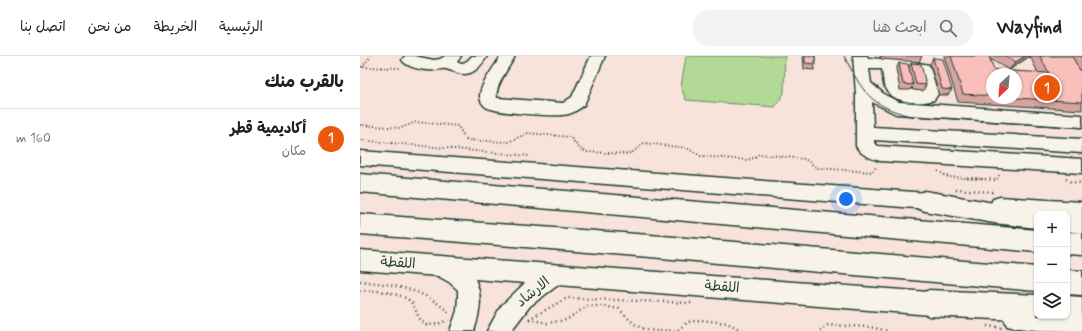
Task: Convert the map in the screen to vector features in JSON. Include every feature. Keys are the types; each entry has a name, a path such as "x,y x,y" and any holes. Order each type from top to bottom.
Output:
{"main road":[{"path":"360,183 1034,241"},
{"path":"925,201 994,213 1034,218"},
{"path":"1070,221 1082,223"},
{"path":"360,224 1034,279"},
{"path":"1070,243 1082,244"},
{"path":"1070,282 1082,283"},
{"path":"929,303 1034,308"},
{"path":"1070,309 1082,310"}],"street":[{"path":"410,60 422,64 439,65 451,59 454,68 464,69 474,65 480,56"},
{"path":"508,56 489,89 488,97 490,101 498,105 563,109 572,106 578,101 598,56"},
{"path":"889,65 860,60 865,146 872,151 880,154 1073,170"},
{"path":"862,84 878,99 896,108 1082,121"},
{"path":"864,134 1082,146"},
{"path":"1061,145 1073,170"},
{"path":"360,158 925,201 1082,210"},
{"name":"اللقطة","path":"360,260 929,303 1015,318 1082,324"},
{"path":"439,265 461,278 467,286 470,297 469,310 462,331"},
{"name":"الارشاد","path":"501,327 514,307 526,294 555,275"}],"path":[{"path":"361,67 371,56"},
{"path":"361,67 398,69 402,68 410,60"},
{"path":"360,125 401,128 416,122 458,126 466,140 508,142 528,133 570,136 580,149 587,152 627,154 633,152 644,143 687,148 701,156 747,160 760,154 805,159 817,168 872,172 882,162"},
{"path":"936,170 948,177 996,180 1003,168"},
{"path":"1073,170 1071,182 1082,183"},
{"path":"360,281 409,288 446,308 454,318 438,324 426,325 418,320 411,303 404,296 366,290 360,291"},
{"path":"501,327 528,319 567,298 695,304"},
{"path":"528,319 546,323 566,320 588,306 602,306 619,309 633,323 641,328 655,330 678,330 688,322 701,320 727,323 743,331"},
{"path":"820,331 828,325 869,326 889,331"},
{"path":"986,326 1007,328"}],"green space":[{"path":"686,56 785,56 784,93 775,107 686,100 681,87"}],"building":[{"path":"805,56 815,56 815,64 805,63"},
{"path":"951,56 989,56 993,68 986,68 986,96 963,94"},
{"path":"1005,56 1025,56 1016,62"},
{"path":"1040,56 1072,56 1082,74 1082,102 1022,98 1022,72 1049,73"},
{"path":"933,58 943,59 952,90 942,89"},
{"path":"899,63 908,64 913,85 903,84"},
{"path":"911,63 921,64 926,85 916,84"}],"tram line":[{"path":"844,56 862,88 876,102 896,112 910,116 1082,128"}],"place":[{"name":"أكاديمية قطر","path":"1047,88"}]}
